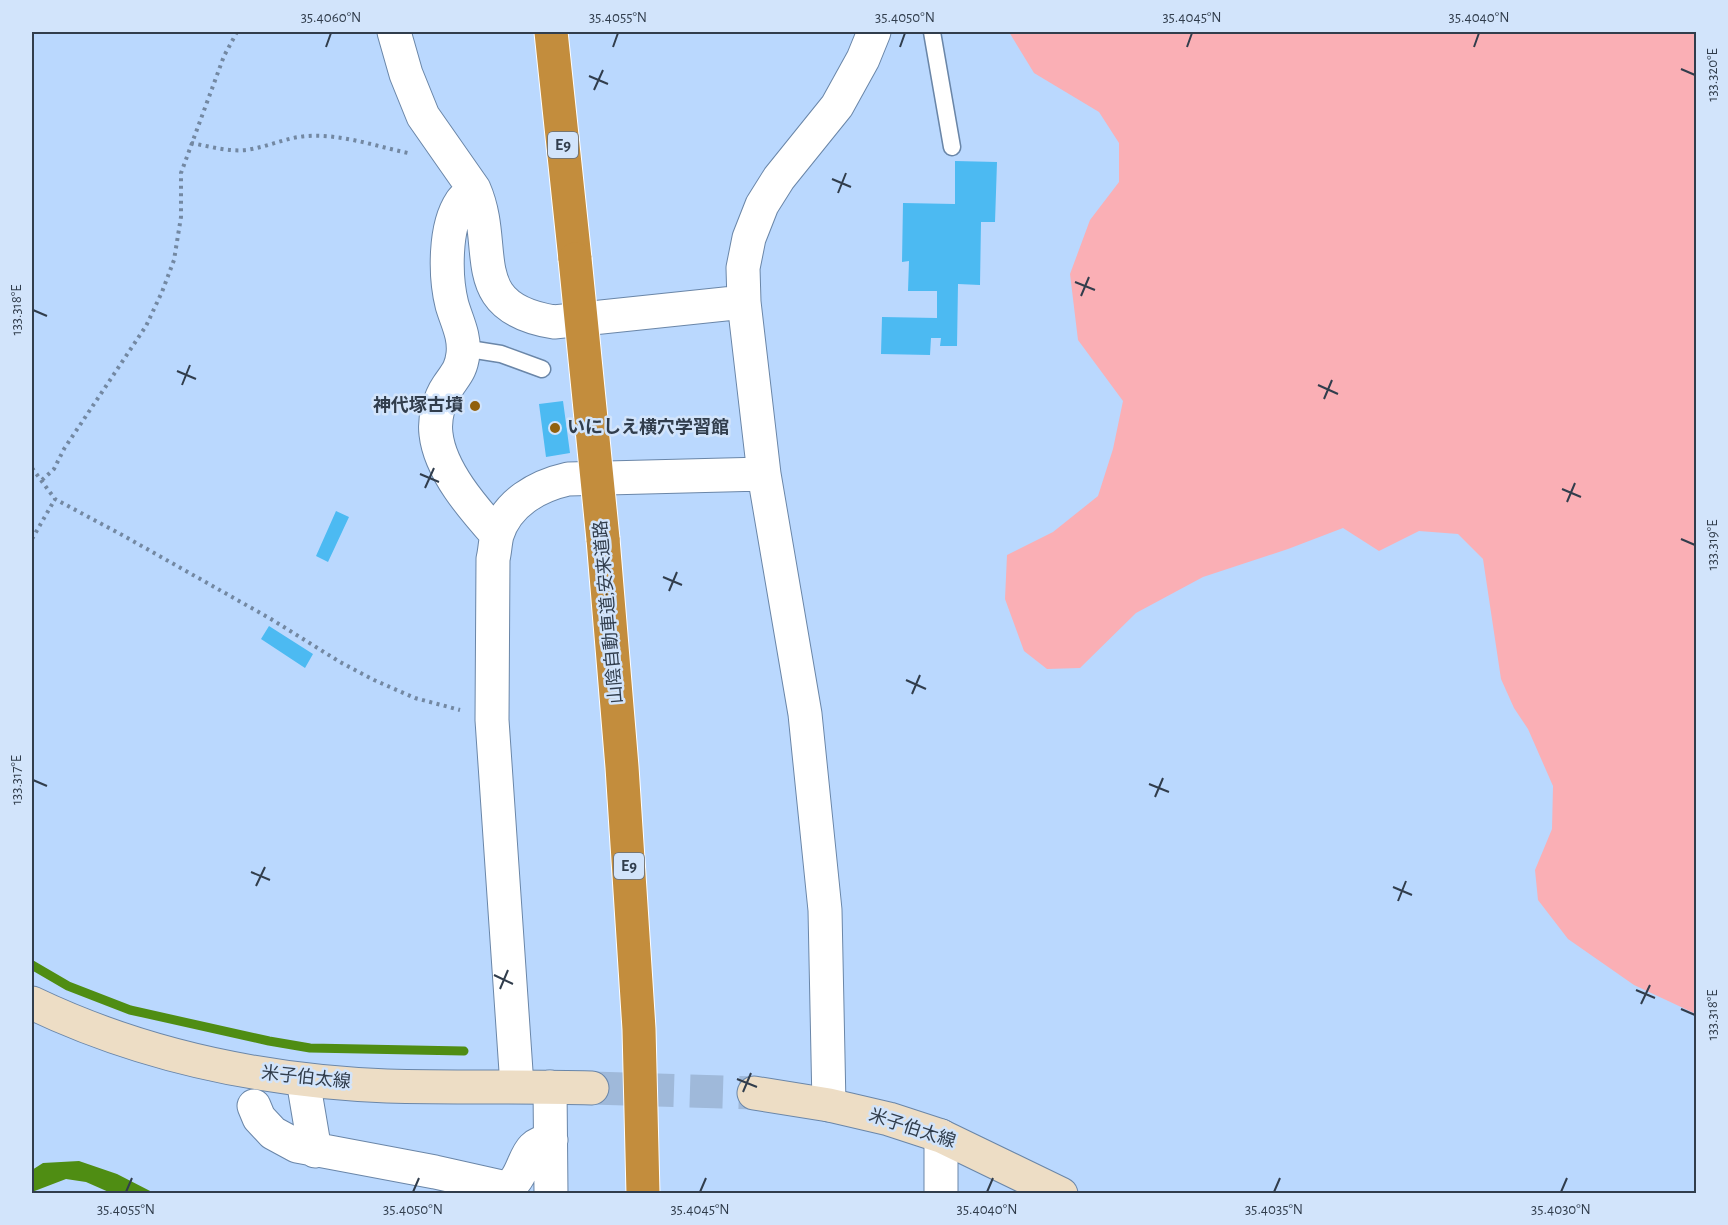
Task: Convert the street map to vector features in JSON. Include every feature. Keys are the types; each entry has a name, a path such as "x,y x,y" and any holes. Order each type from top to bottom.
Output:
{"highway":[{"name":"山陰自動車道;安来道路","path":"551,32 603,539 622,767 639,1029 643,1194"}],"main road":[{"name":"米子伯太線","path":"32,1003 65,1019 120,1040 167,1055 246,1072 303,1080 387,1086 592,1088"},
{"name":"米子伯太線","path":"754,1094 829,1105 889,1119 941,1136 1061,1194"}],"street":[{"path":"394,32 406,74 423,116 474,189 482,216 489,278 501,296 521,313 536,319 554,322 744,302"},
{"path":"829,1105 825,910 806,725 764,474 744,302 743,268 749,238 762,205 779,178 837,106 863,59 874,32"},
{"path":"474,189 461,201 448,243 447,270 452,303 463,338 463,348 459,371 440,400 436,435 451,477 470,505 497,535"},
{"path":"517,1086 492,720 494,559 497,535 511,510 530,493 547,484 568,479 764,474"},
{"path":"303,1080 315,1151"},
{"path":"550,1087 551,1194"},
{"path":"254,1106 259,1118 273,1133 297,1146 509,1187 534,1147 551,1140"},
{"path":"941,1136 941,1194"}],"lane":[{"path":"932,32 952,147"},
{"path":"463,348 501,354 542,369"}],"path":[{"path":"42,480 54,469 64,449 146,326 162,292 174,260 181,217 181,173 224,56 237,32"},
{"path":"191,143 243,150 271,145 290,137 334,136 410,154 452,158"},
{"path":"32,468 55,500 134,542 374,680 415,698 492,720"},
{"path":"32,539 55,500"}],"shaded area":[{"path":"1009,32 1696,32 1696,1014 1634,985 1568,939 1538,900 1535,870 1552,829 1553,786 1528,729 1514,708 1501,679 1483,559 1458,534 1419,531 1379,551 1343,528 1203,577 1136,613 1080,668 1047,669 1024,651 1005,599 1007,555 1053,532 1098,496 1113,449 1123,401 1078,340 1070,274 1090,220 1119,182 1119,143 1099,112 1034,73"},
{"path":"79,1161 117,1174 154,1193 111,1193 86,1182 66,1179 32,1192 32,1170 43,1163"}],"building":[{"path":"955,161 997,162 995,222 981,222 980,285 958,284 957,346 940,346 941,338 931,338 930,355 881,354 882,317 937,318 937,291 908,291 909,261 902,262 903,203 955,204"},
{"name":"いにしえ横穴学習館","path":"563,401 570,453 546,457 539,404"},
{"path":"336,511 349,517 328,562 316,556"},
{"path":"269,626 313,654 305,668 261,639"}],"waterway":[{"path":"32,965 68,986 130,1010 269,1041 310,1048 464,1051"}],"tunnel":[{"path":"592,1088 754,1093"}],"place":[{"name":"神代塚古墳","path":"475,406"},
{"name":"いにしえ横穴学習館","path":"555,428"}]}
